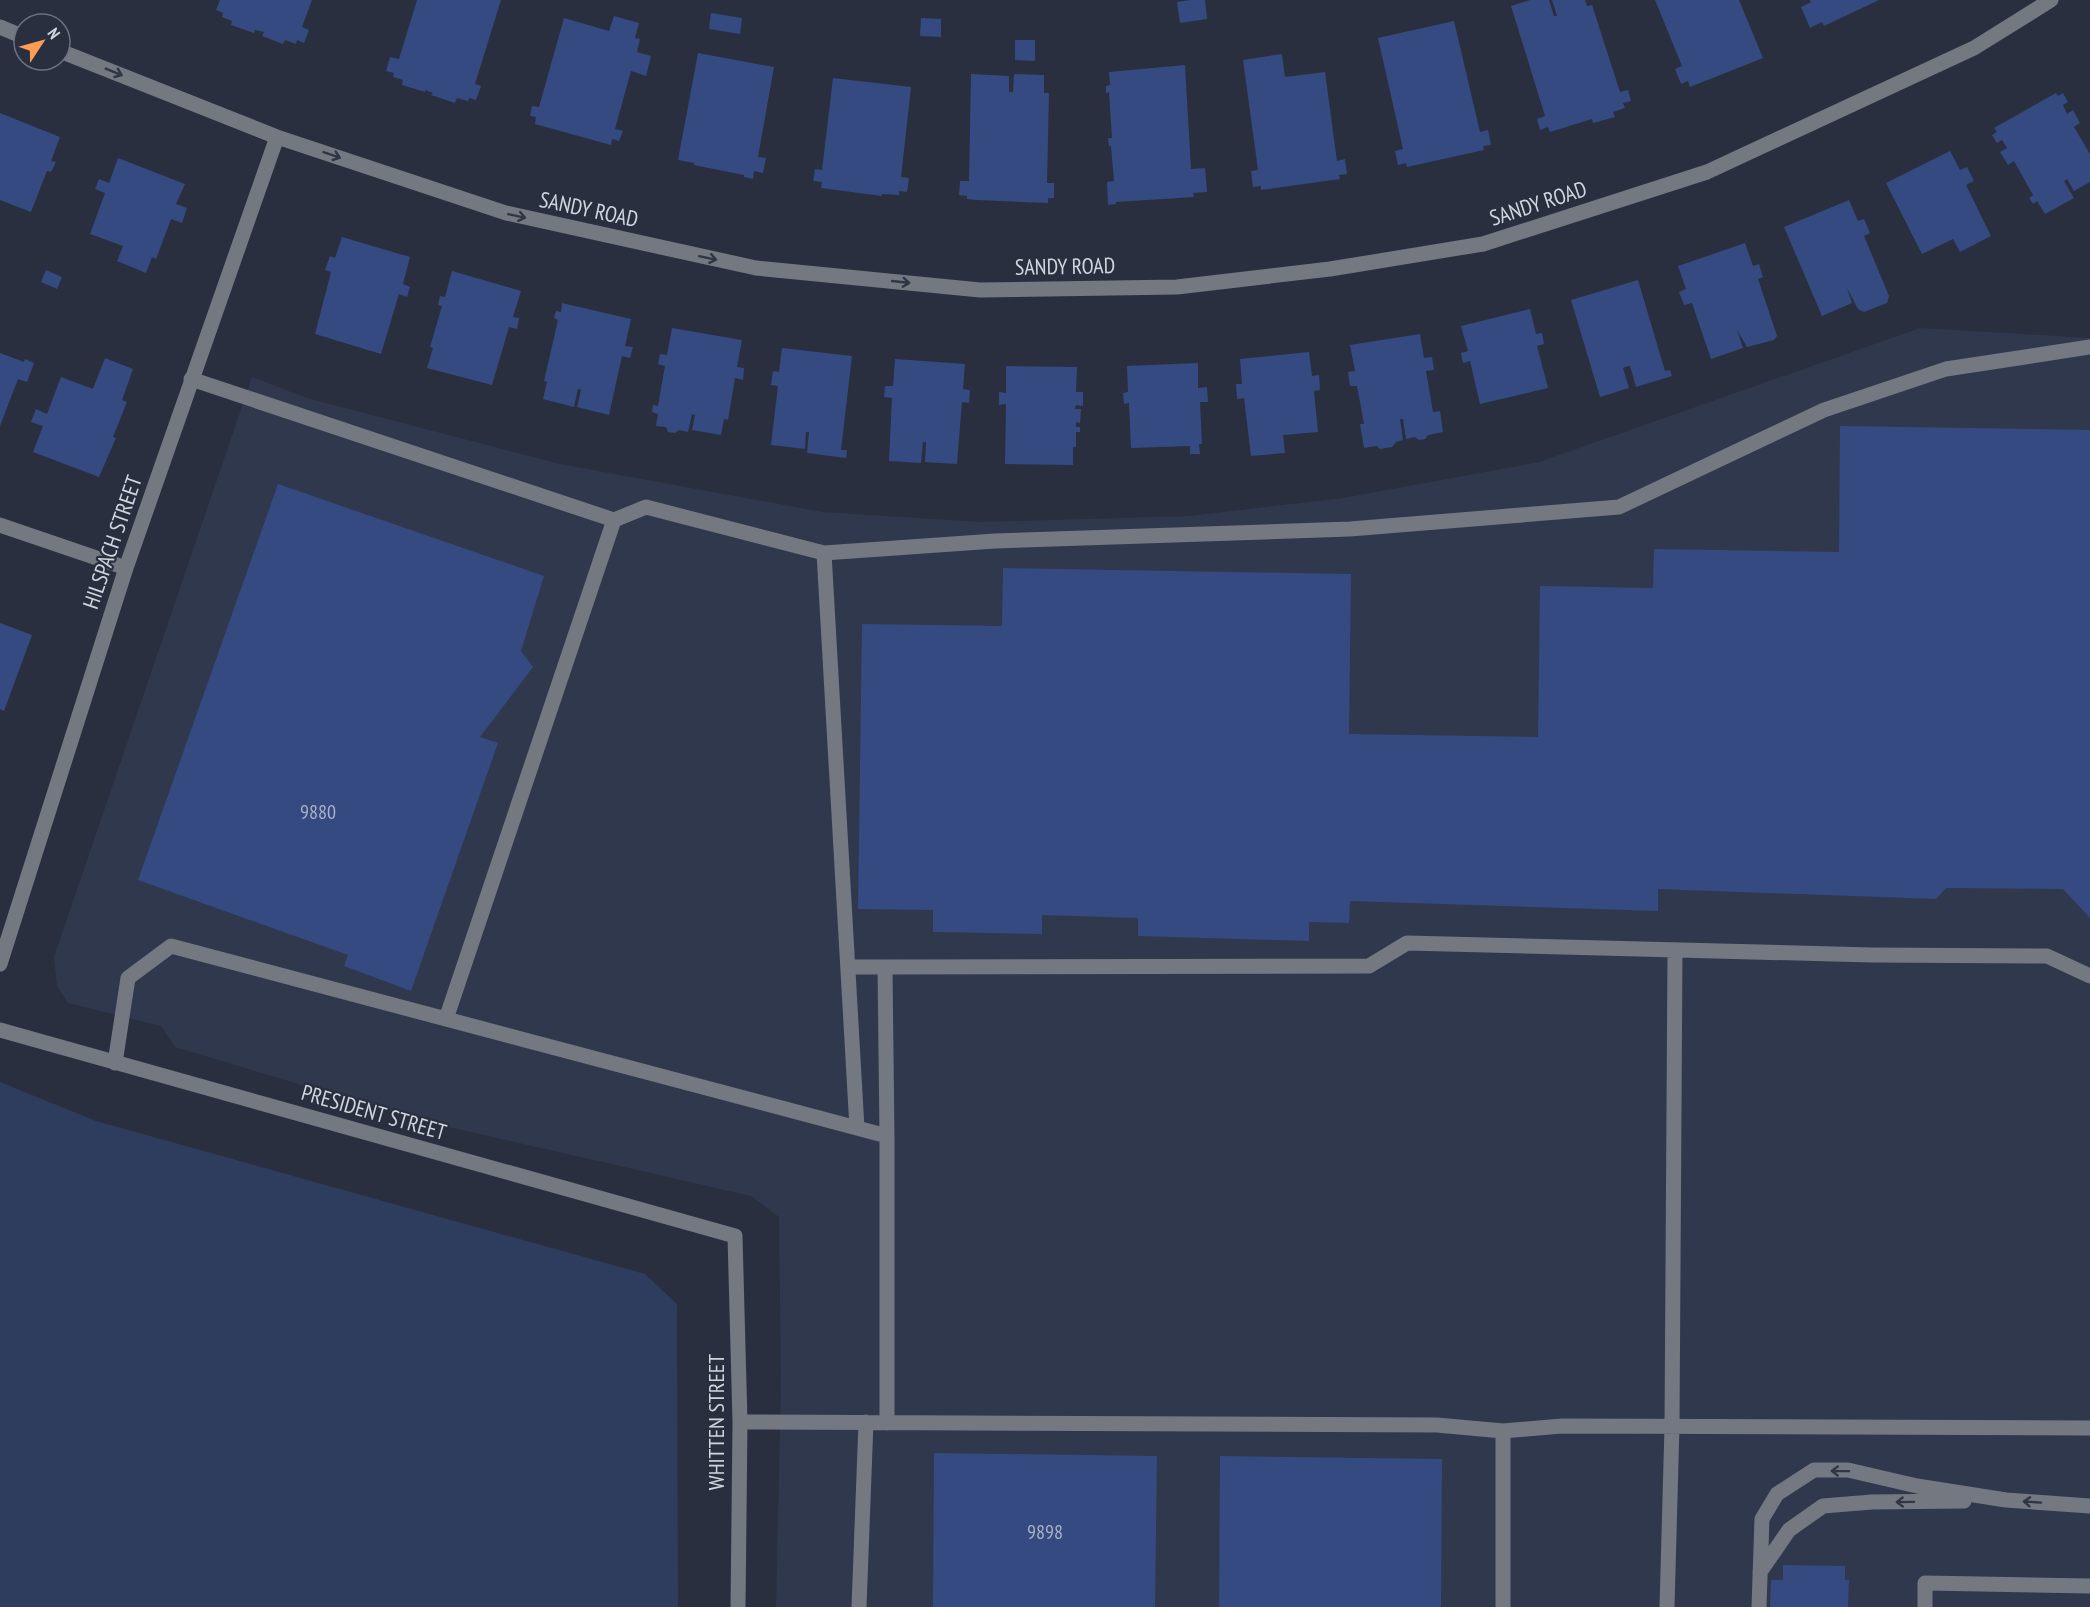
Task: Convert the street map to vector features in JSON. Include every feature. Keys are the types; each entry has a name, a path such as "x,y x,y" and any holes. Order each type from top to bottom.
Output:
{"street":[{"name":"SANDY ROAD","path":"72,56 277,136 506,213 756,268 980,290 1177,286 1330,269 1483,244 1707,172 1974,48 2050,0"},
{"name":"HILSPACH STREET","path":"0,964 126,568 277,136"},
{"path":"191,379 614,520 646,507 824,553 995,541 1350,529 1619,507 1824,410 1946,369 2090,346"},
{"path":"446,1019 614,520"},
{"path":"0,525 126,568"},
{"path":"824,553 857,1128"},
{"path":"848,967 1369,966 1407,943 1872,955 2047,956 2090,976"},
{"path":"116,1063 128,978 171,946 888,1136"},
{"path":"1667,1607 1675,950"},
{"path":"885,967 888,1136 887,1423"},
{"name":"PRESIDENT STREET","path":"0,1030 735,1236"},
{"name":"WHITTEN STREET","path":"735,1236 740,1422 738,1607"},
{"path":"740,1422 1437,1425 1503,1431 1562,1425 2090,1428"},
{"path":"860,1607 866,1422"},
{"path":"1503,1431 1503,1607"},
{"path":"1759,1607 1762,1519 1777,1494 1814,1470 1848,1470 1917,1486 2006,1500 2090,1506"},
{"path":"1760,1573 1789,1530 1823,1506 1872,1502 2006,1500"},
{"path":"1924,1607 1925,1583 2090,1586"}],"shaded area":[{"path":"1920,328 2090,338 2090,1607 776,1607 781,1385 779,1217 751,1196 418,1120 175,1047 161,1026 68,1003 57,986 54,957 252,377 307,398 560,464 823,512 981,522 1189,516 1343,498 1539,462"},
{"path":"0,1082 96,1121 645,1274 677,1304 678,1607 0,1607"}],"building":[{"path":"220,0 312,0 302,27 309,30 304,43 297,40 296,44 285,40 283,44 262,36 264,32 255,30 254,33 231,25 232,21 222,17 223,13 216,10"},
{"path":"417,0 501,0 475,84 481,86 476,100 469,98 468,101 457,98 455,103 431,95 433,93 425,90 425,92 402,85 403,80 393,77 394,73 386,71 390,57 399,59"},
{"path":"1205,0 1207,19 1180,23 1177,2"},
{"path":"1530,0 1549,0 1554,16 1557,16 1552,0 1585,0 1587,6 1592,5 1620,92 1628,90 1631,101 1623,103 1625,108 1613,112 1615,117 1593,123 1592,119 1550,132 1548,127 1540,130 1537,119 1545,116 1511,6"},
{"path":"1655,0 1739,0 1763,58 1690,87 1688,81 1681,84 1675,69 1682,66"},
{"path":"1810,0 1879,0 1824,26 1822,22 1810,28 1801,7 1811,2"},
{"path":"711,13 742,18 740,34 709,29"},
{"path":"614,16 639,23 635,38 640,39 637,52 651,56 646,76 631,71 615,129 623,131 619,141 612,139 611,145 535,124 536,117 530,116 532,106 539,107 564,18 609,31"},
{"path":"921,18 941,19 941,37 920,36"},
{"path":"1454,21 1480,132 1488,130 1491,145 1483,146 1484,150 1407,167 1406,163 1398,165 1395,151 1403,149 1378,38"},
{"path":"1015,40 1035,40 1035,61 1015,60"},
{"path":"698,53 774,67 758,157 766,158 763,173 754,171 753,179 678,160"},
{"path":"1282,54 1285,77 1325,72 1337,161 1345,159 1347,174 1339,175 1340,179 1261,190 1261,186 1253,187 1251,171 1258,170 1243,60"},
{"path":"1185,65 1191,169 1205,168 1207,192 1193,193 1194,197 1116,202 1116,204 1108,205 1107,182 1114,181 1111,146 1109,146 1108,138 1112,138 1109,92 1106,93 1106,86 1110,85 1109,72"},
{"path":"971,74 1009,76 1009,92 1013,92 1014,74 1044,75 1044,93 1049,93 1047,183 1054,183 1054,198 1048,198 1048,203 977,200 959,195 960,181 969,181"},
{"path":"833,78 911,87 901,177 909,178 907,192 899,191 899,195 882,194 882,196 821,188 822,182 813,181 815,169 822,170"},
{"path":"2056,93 2058,96 2063,93 2068,102 2063,105 2067,114 2073,110 2080,123 2074,127 2090,154 2090,182 2074,191 2067,179 2064,181 2074,198 2045,214 2037,201 2033,204 2029,198 2033,195 2014,161 2008,165 2000,152 2007,148 2002,140 1997,143 1992,135 1997,132 1994,128"},
{"path":"0,113 60,137 51,161 56,162 51,172 47,171 31,212 0,200"},
{"path":"1950,151 1960,170 1967,167 1974,181 1966,185 1991,236 1960,252 1953,239 1922,254 1886,183"},
{"path":"118,158 185,184 176,204 187,208 182,223 171,219 156,259 152,257 146,273 117,261 123,246 90,234 105,193 95,189 99,179 109,183"},
{"path":"1849,200 1858,221 1864,219 1870,233 1864,236 1889,296 1887,303 1864,312 1858,309 1847,288 1852,303 1822,316 1784,227"},
{"path":"342,237 410,257 403,284 410,287 407,297 399,294 381,354 315,334 331,272 325,270 330,256 335,258"},
{"path":"1745,243 1753,266 1759,264 1763,277 1758,279 1777,336 1774,340 1747,347 1737,330 1743,348 1711,359 1692,303 1684,305 1679,292 1686,289 1678,266"},
{"path":"46,270 62,277 57,289 41,282"},
{"path":"452,271 521,291 513,317 519,318 517,329 509,327 492,385 427,368 433,348 430,347 442,306 438,305 440,296 445,297"},
{"path":"1638,280 1665,371 1670,370 1672,376 1636,387 1630,366 1628,366 1623,368 1629,388 1600,397 1571,300"},
{"path":"562,303 631,319 625,346 633,347 630,358 622,356 609,415 577,407 581,390 578,389 574,407 543,399 547,382 544,381 558,320 554,318 556,311 561,312"},
{"path":"1530,309 1536,334 1542,333 1544,344 1537,346 1548,388 1480,404 1470,361 1463,363 1461,353 1468,351 1461,326"},
{"path":"672,328 742,340 737,367 744,368 743,380 735,378 728,420 724,419 721,435 692,430 695,415 692,414 688,432 679,430 675,433 668,432 666,427 656,426 658,414 652,412 653,405 658,406 665,366 658,364 660,354 667,355"},
{"path":"1420,334 1424,358 1432,357 1434,370 1426,371 1433,412 1440,411 1443,432 1428,435 1425,439 1419,440 1415,437 1406,439 1403,419 1400,419 1403,440 1396,442 1392,447 1364,448 1360,424 1364,424 1357,386 1350,386 1348,372 1355,371 1350,345"},
{"path":"782,348 852,356 841,450 847,450 846,458 807,453 809,432 806,432 805,449 771,445 778,386 771,385 773,371 779,372"},
{"path":"1309,352 1312,376 1319,375 1320,390 1314,391 1318,432 1283,435 1285,453 1251,456 1244,398 1237,399 1236,384 1242,384 1240,359"},
{"path":"0,353 24,362 25,359 34,363 27,382 18,379 0,426"},
{"path":"105,358 133,369 122,400 127,402 113,437 116,438 99,477 33,452 43,426 31,422 36,409 47,414 61,377 93,389"},
{"path":"895,359 965,364 963,389 970,390 969,403 962,402 957,464 925,462 926,442 923,442 921,463 889,461 892,398 884,397 885,386 893,386"},
{"path":"1198,363 1198,388 1207,387 1208,402 1200,402 1202,444 1199,444 1200,454 1190,454 1190,446 1131,448 1129,403 1124,404 1123,393 1128,392 1127,366"},
{"path":"1006,366 1077,367 1076,392 1083,392 1083,406 1076,405 1075,409 1081,409 1080,423 1076,422 1076,427 1080,427 1080,432 1076,432 1073,465 1005,464 1006,404 999,405 999,392 1006,393"},
{"path":"1840,426 2090,430 2090,918 2063,889 1946,888 1936,899 1658,889 1658,911 1350,901 1349,923 1309,922 1309,941 1138,936 1138,918 1042,915 1042,934 933,932 933,910 858,909 862,624 1002,626 1003,568 1351,574 1349,734 1538,737 1540,586 1653,588 1654,549 1839,552"},
{"path":"278,484 544,576 521,651 533,667 480,737 498,743 411,991 344,966 348,955 138,880"},
{"path":"0,623 32,635 4,711 0,709"},
{"path":"934,1453 1157,1456 1155,1607 933,1607"},
{"path":"1220,1456 1442,1459 1441,1607 1219,1607"},
{"path":"1783,1565 1845,1566 1845,1580 1849,1580 1848,1607 1770,1607 1771,1580 1783,1580"}]}
